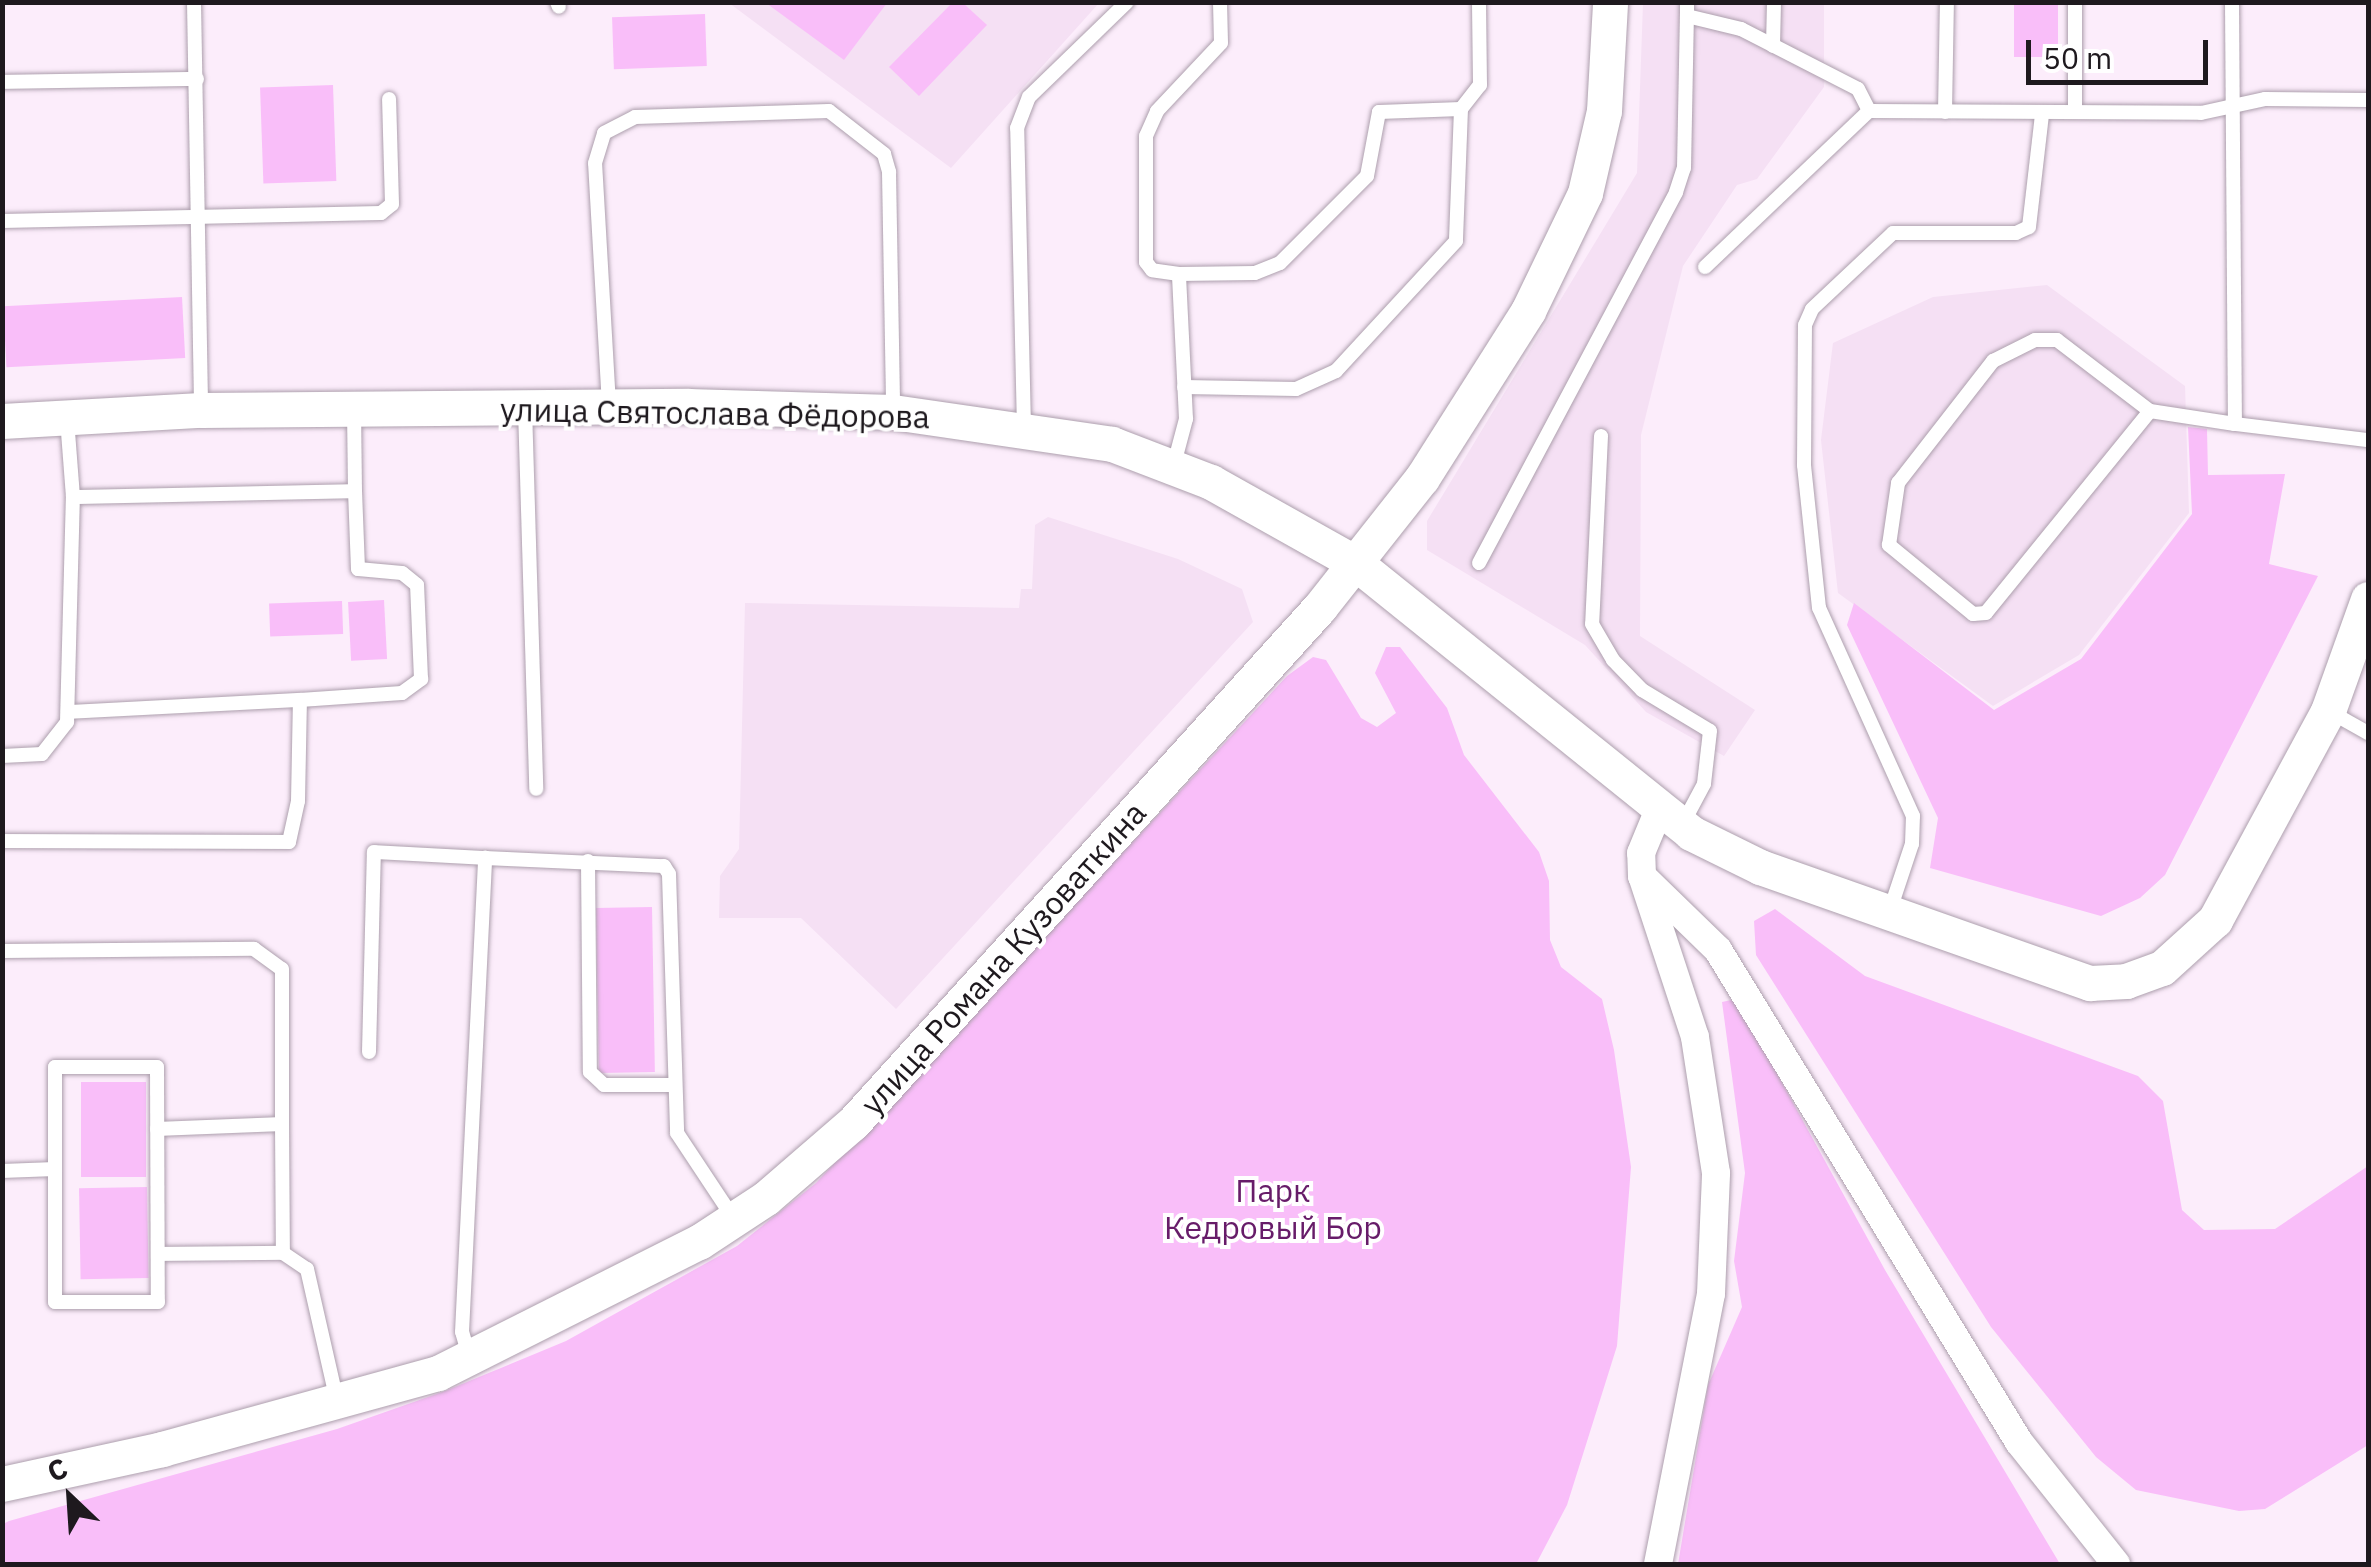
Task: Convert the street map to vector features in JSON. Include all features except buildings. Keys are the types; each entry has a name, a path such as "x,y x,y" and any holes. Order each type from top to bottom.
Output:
{"street":[{"name":"улица Романа Кузоваткина","path":"2,1484 337,1403 470,1359 617,1288 734,1220 853,1123 1357,564 1422,478 1528,311 1570,231 1600,143 1610,2"},
{"name":"улица Святослава Фёдорова","path":"2,421 66,413 354,407 893,412 1024,428 1174,464 1357,564 1669,819 1760,867 2075,980 2126,981 2162,968 2215,920 2328,711 2366,616"},
{"path":"1658,1564 1711,1294 1716,1173 1694,1038 1642,876 1641,853 1669,819"},
{"path":"1642,876 1718,950 2019,1442 2116,1564"}],"lane":[{"path":"194,2 202,410"},
{"path":"1024,428 1016,128 1029,97 1127,2"},
{"path":"1220,2 1221,43 1157,112 1146,136 1146,262 1152,270 1179,274 1255,273 1280,263 1367,176 1379,112 1461,109"},
{"path":"1184,387 1296,389 1336,371 1456,241 1461,109 1480,84 1479,2"},
{"path":"1773,46 1774,2"},
{"path":"1945,112 1947,2"},
{"path":"2075,2 2075,112"},
{"path":"2232,2 2235,424"},
{"path":"1479,563 1676,192 1684,168 1687,9 1742,30 1858,89 1869,110"},
{"path":"2,82 197,78"},
{"path":"1705,267 1869,110 2201,113 2265,98 2368,100"},
{"path":"2,221 382,212 392,204 389,99"},
{"path":"610,407 595,163 604,133 636,116 830,111 884,154 889,172 893,412"},
{"path":"1888,915 1915,830 1819,608 1804,465 1805,325 1812,308 1893,233 2016,234 2029,227 2042,114"},
{"path":"1174,464 1186,419 1179,274"},
{"path":"2150,411 1986,613 1973,614 1889,545 1898,483 2003,354 2042,338 2057,340 2150,411 2368,440"},
{"path":"68,712 402,692 421,679 417,585 402,572 358,568 354,407"},
{"path":"525,408 536,789"},
{"path":"2,756 42,754 63,732 68,712 73,497 66,413"},
{"path":"1602,436 1592,624 1613,660 1642,690 1710,731 1704,784 1669,819"},
{"path":"73,497 355,491"},
{"path":"2,841 288,842 298,801 300,700"},
{"path":"2328,711 2368,734"},
{"path":"369,1052 374,852 655,861 669,874 676,1133 734,1220"},
{"path":"470,1359 462,1332 485,858"},
{"path":"588,861 590,1072 604,1085 675,1085"},
{"path":"2,951 254,949 282,969 283,1252"},
{"path":"54,1067 157,1067 158,1302 55,1302 55,1170 54,1067"},
{"path":"157,1129 282,1124"},
{"path":"2,1171 55,1170"},
{"path":"158,1254 283,1252 308,1269 318,1339 337,1403"}],"shaded area":[{"path":"729,3 1099,3 951,168"},
{"path":"1643,3 1824,3 1824,87 1757,179 1737,185 1683,266 1641,435 1640,636 1755,710 1724,756 1646,712 1585,645 1427,550 1427,521 1637,173"},
{"path":"2047,285 2185,386 2189,513 2079,655 1993,706 1838,593 1821,440 1833,343 1933,297"},
{"path":"1048,517 1178,559 1242,589 1253,622 896,1009 801,918 719,918 720,876 739,849 745,603 1019,608 1021,589 1032,589 1035,525"}],"green space":[{"path":"766,2 887,3 844,60"},
{"path":"952,3 963,3 987,25 919,96 889,67"},
{"path":"2014,3 2058,3 2058,57 2014,57"},
{"path":"705,14 707,66 614,69 612,17"},
{"path":"333,85 336,181 263,183 260,88"},
{"path":"182,297 185,358 6,367 3,306"},
{"path":"2188,427 2207,429 2208,475 2285,474 2269,564 2318,576 2165,875 2140,898 2101,916 1930,868 1938,818 1847,625 1854,603 1994,710 2081,659 2192,514"},
{"path":"384,600 387,659 351,661 348,602"},
{"path":"342,601 343,634 270,637 269,604"},
{"name":"Парк Кедровый Бор","path":"1386,647 1400,647 1447,708 1464,755 1539,852 1549,881 1550,940 1561,967 1602,999 1614,1050 1631,1167 1617,1346 1567,1505 1536,1564 3,1564 3,1524 9,1521 337,1429 445,1391 566,1341 737,1246 816,1183 1287,676 1313,657 1326,660 1361,718 1377,727 1396,713 1375,673"},
{"path":"652,907 655,1072 599,1073 596,908"},
{"path":"1775,909 1865,976 2138,1076 2163,1101 2182,1210 2204,1230 2275,1229 2368,1166 2368,1445 2265,1509 2239,1511 2136,1490 2096,1457 1991,1327 1756,955 1754,921"},
{"path":"1736,999 1885,1270 2060,1564 1678,1564 1708,1385 1742,1307 1734,1261 1745,1173 1722,1002"},
{"path":"81,1082 146,1082 146,1177 81,1177"},
{"path":"147,1187 149,1278 81,1279 79,1188"}]}
